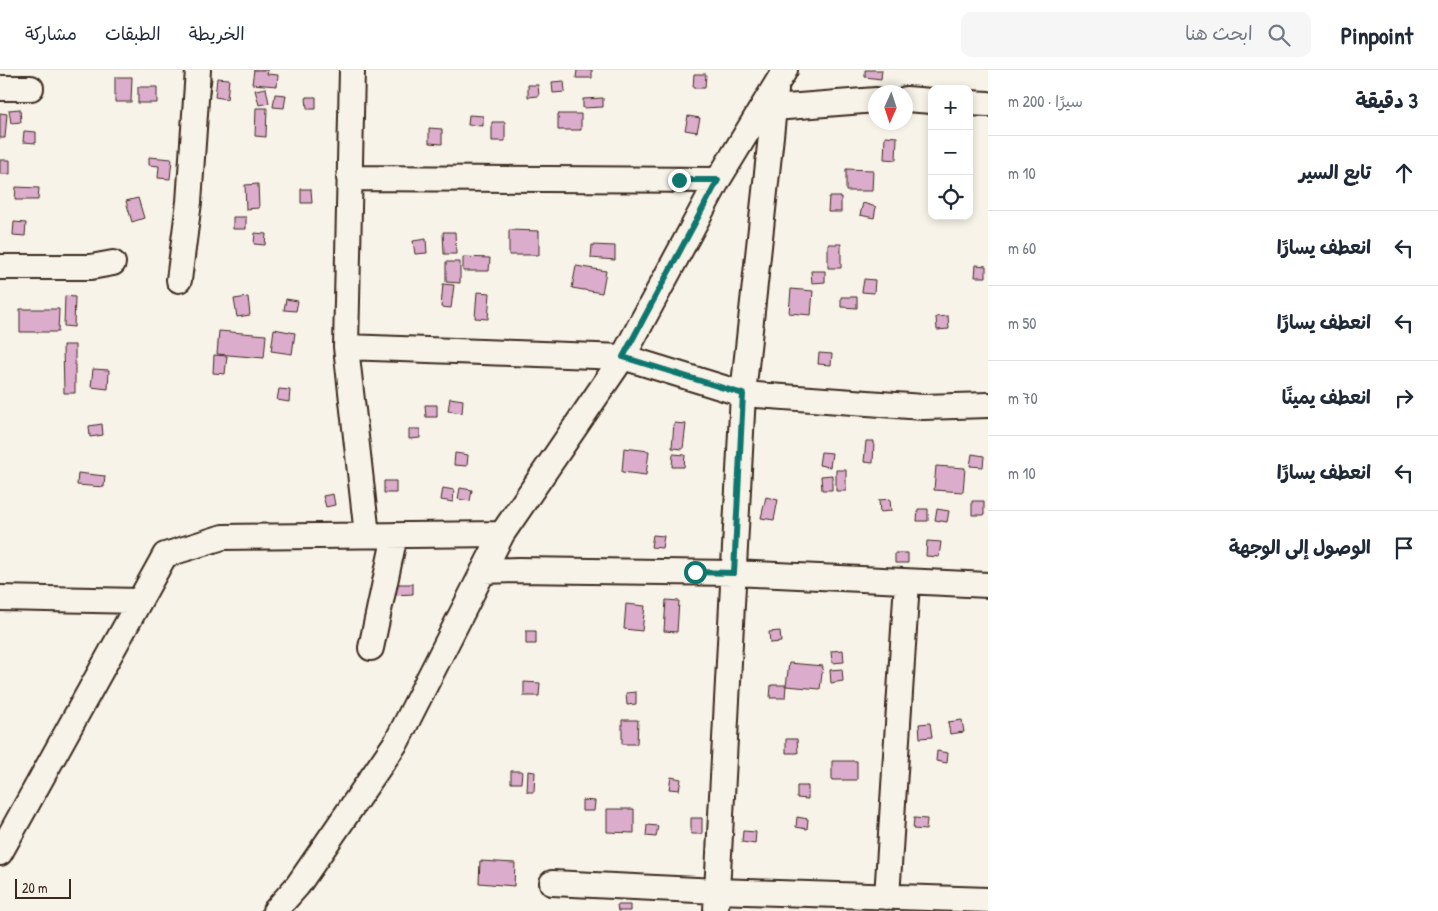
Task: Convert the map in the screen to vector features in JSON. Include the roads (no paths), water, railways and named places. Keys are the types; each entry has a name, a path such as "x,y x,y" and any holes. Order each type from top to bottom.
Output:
{"street":[{"path":"179,280 189,202 198,70"},
{"path":"352,70 346,347 367,536"},
{"path":"716,901 743,394 774,108 781,77"},
{"path":"274,911 298,885 397,741 502,534 623,357 718,180 781,77"},
{"path":"0,88 31,88"},
{"path":"913,100 928,101"},
{"path":"774,108 868,101"},
{"path":"973,103 988,104"},
{"path":"350,178 718,180"},
{"path":"0,267 91,267 113,264"},
{"path":"346,347 623,357 743,394 923,407 988,405"},
{"path":"0,853 165,555 223,537 502,534"},
{"path":"371,648 395,535"},
{"path":"483,571 734,573 988,585"},
{"path":"887,897 907,582"},
{"path":"0,598 140,601"},
{"path":"552,883 716,901 887,897 988,900"}]}
